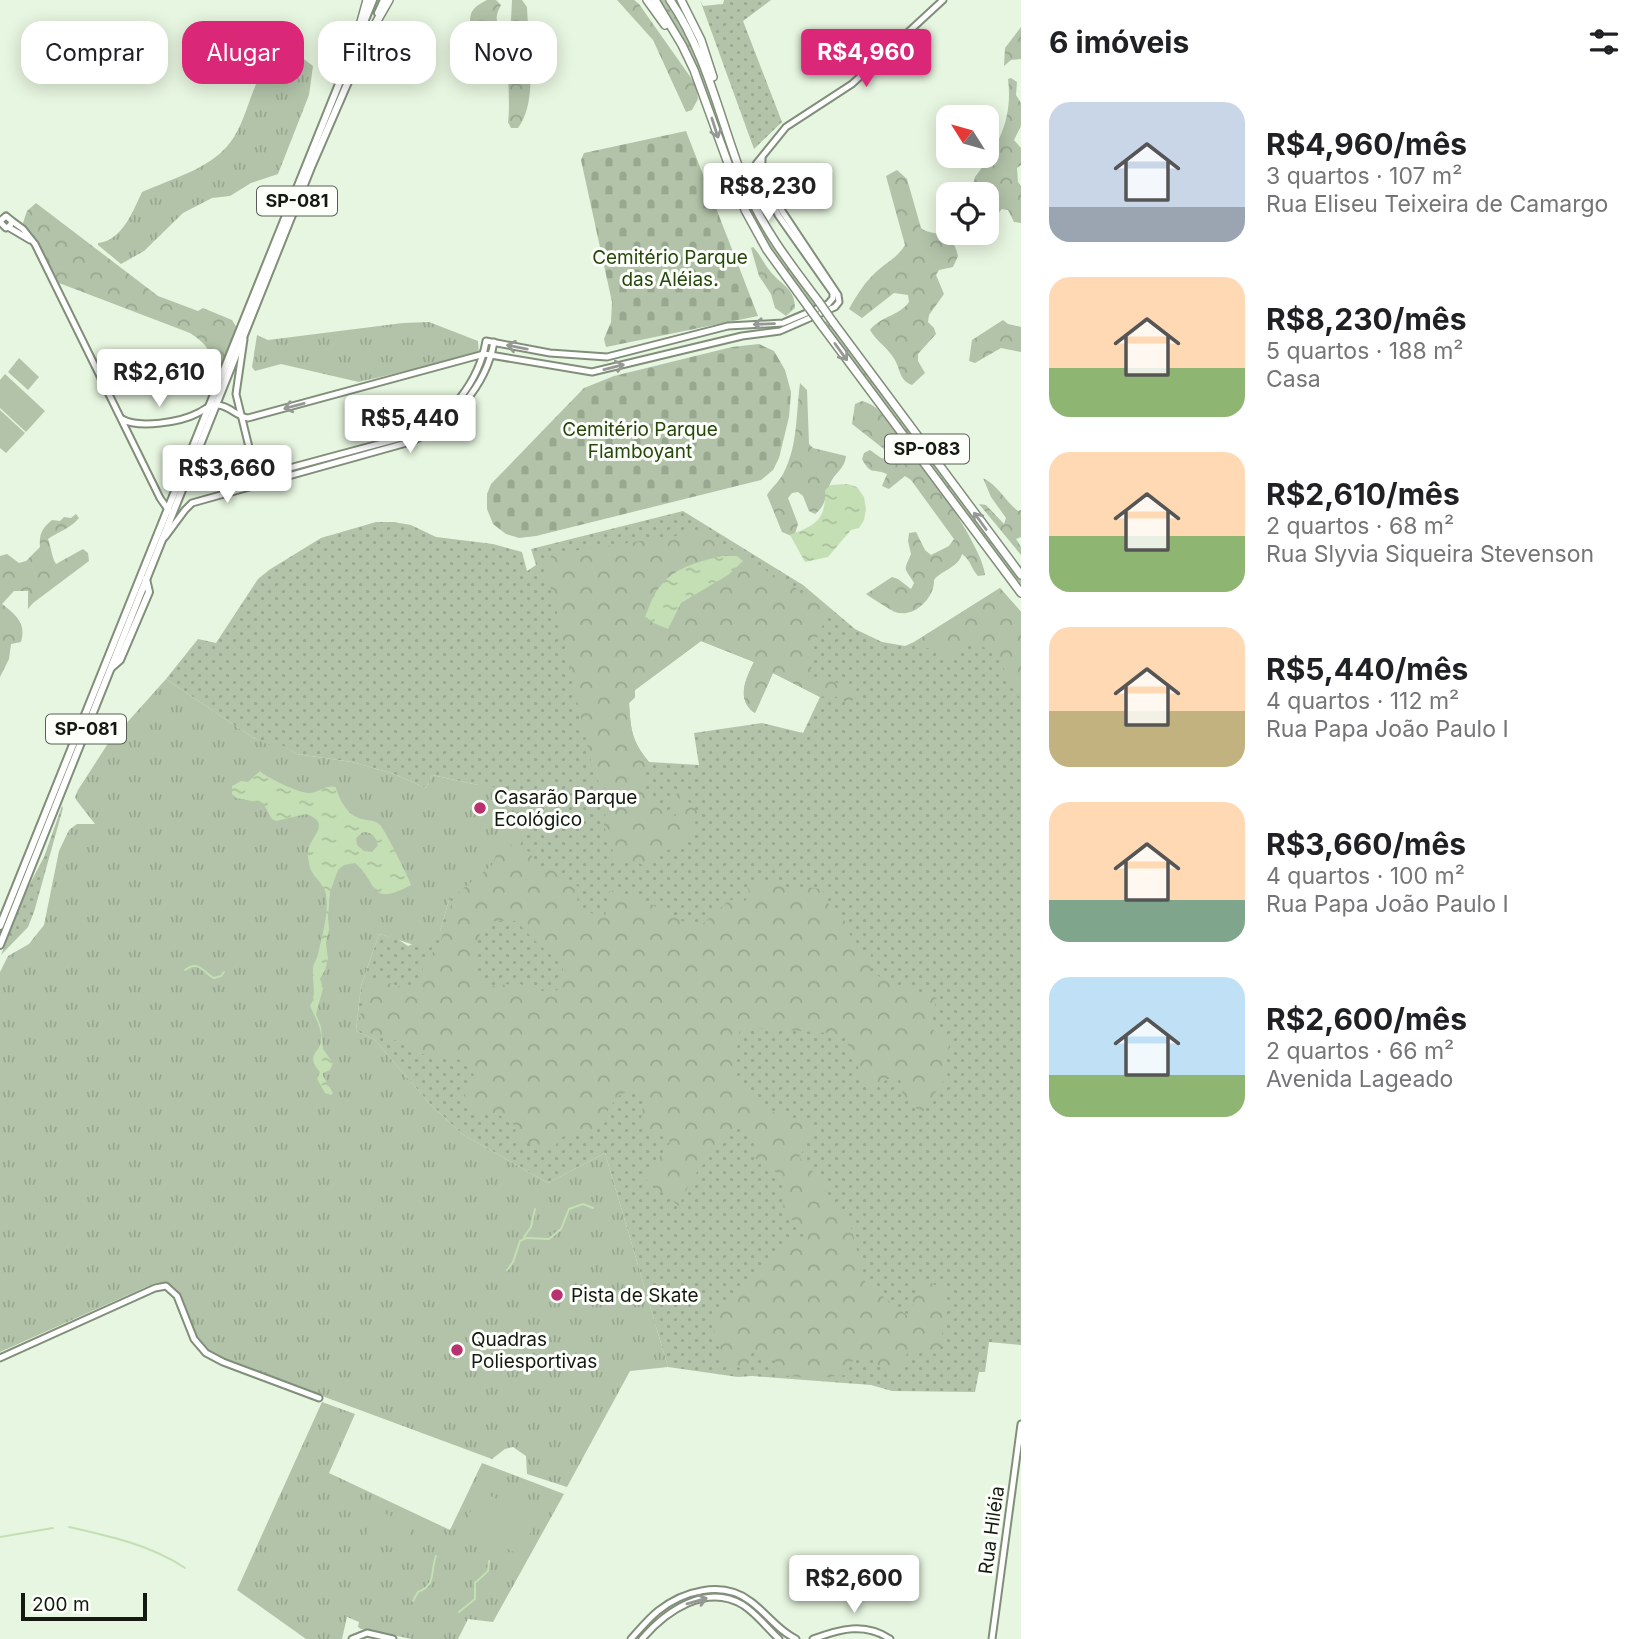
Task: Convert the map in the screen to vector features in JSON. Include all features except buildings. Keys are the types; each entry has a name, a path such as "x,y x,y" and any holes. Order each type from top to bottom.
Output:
{"highway":[{"path":"361,21 367,0"},
{"path":"376,21 387,0"},
{"path":"647,0 675,40 702,91"},
{"name":"SP-083","path":"655,0 682,44 745,210 767,250 1021,593"},
{"name":"SP-083","path":"670,0 701,58 747,188 765,225 1021,575"},
{"path":"681,0 706,52 736,158"}],"main road":[{"name":"SP-081","path":"365,21 373,0"},
{"name":"SP-081","path":"0,926 213,406 339,84"},
{"name":"SP-081","path":"213,406 347,84"},
{"name":"SP-081","path":"0,945 159,546 170,512"}],"street":[{"path":"159,546 190,504 257,480 425,429 442,416 476,376 486,341 550,353 607,357 728,326 783,323 828,304 833,293 777,207 760,162 764,152 786,127 852,84 943,0"},
{"path":"10,224 6,216 0,220 2,226 10,224 23,229 35,244 170,512 184,510"},
{"path":"122,419 138,424 191,416 213,406 228,408 240,417 248,418 484,354 592,372 795,326 831,310 839,302 837,290 823,275"},
{"path":"246,330 237,384 240,417 257,480"},
{"path":"704,332 706,345"},
{"path":"257,480 410,442 429,434 453,414 482,378 492,355 494,342"},
{"path":"547,366 550,353"},
{"path":"131,438 132,430 138,424"},
{"path":"0,1358 155,1288 166,1286 177,1296 194,1339 206,1353 319,1398"},
{"name":"Rua Hiléia","path":"992,1639 1021,1424"},
{"path":"631,1639 653,1614 669,1603 702,1590 721,1589 747,1599 782,1631 796,1639"},
{"path":"642,1639 667,1614 682,1606 709,1598 726,1598 741,1604 779,1639"},
{"path":"816,1639 844,1629 859,1628 890,1639"},
{"path":"352,1639 367,1636 393,1639"}],"green space":[{"path":"487,0 496,0 501,5 498,21 470,21 473,9"},
{"path":"512,0 522,0 527,7 528,21 511,21"},
{"path":"617,0 634,0 639,4 696,85 698,99 692,110 686,112 653,40"},
{"path":"657,0 667,0 695,50 735,163 777,250 817,306 812,308 773,254 747,209 706,96"},
{"path":"700,0 703,6 723,4 724,0 771,0 743,21 782,122 754,149"},
{"path":"1021,27 1021,59 1011,60 1004,66 1005,48"},
{"path":"304,59 313,66 309,95 278,174 251,183 230,196 212,198 183,213 144,251 121,264 98,245 120,231 142,192 192,171 226,148 241,124 255,86 304,84"},
{"path":"1008,79 1017,82 1016,95 1021,103 1021,126 1014,140 1021,148 1021,165 1017,168 1021,186 1021,223 1014,222 1008,210 1002,209 999,212 999,182 974,182 981,168 999,168 999,138 1008,106"},
{"path":"508,84 530,84 528,102 518,128 511,128 508,122"},
{"name":"Cemitério Parque das Aléias.","path":"686,131 758,316 606,347 604,339 611,322 612,302 581,160 584,153"},
{"path":"897,170 907,179 921,228 936,234 936,245 954,245 958,256 953,267 939,270 936,275 944,294 929,315 928,322 936,334 918,354 918,361 925,373 912,385 904,380 896,361 870,330 905,307 909,302 908,295 894,293 862,318 849,309 868,280 905,245 886,176"},
{"path":"36,203 158,296 198,311 203,308 232,320 237,328 213,385 204,383 209,360 207,349 190,333 59,283 39,245 23,223 27,211"},
{"path":"753,247 793,296 795,308 786,316 775,308 771,294 759,276 751,248"},
{"path":"828,320 1021,580 1021,590 823,323"},
{"path":"1003,320 1021,327 1021,352 1001,348 975,363 969,361 972,340"},
{"path":"429,322 478,341 479,354 359,382 281,364 255,371 252,367 257,335 268,340"},
{"name":"Cemitério Parque Flamboyant","path":"759,344 774,351 785,370 791,392 789,417 779,458 773,470 761,480 536,536 519,538 506,534 493,524 487,509 487,494 491,484 584,388 614,376 732,347"},
{"path":"19,358 39,377 28,390 8,372"},
{"path":"5,374 45,411 26,432 0,408 0,380"},
{"path":"800,383 807,390 809,444 813,448 846,456 844,464 832,480 823,504 815,514 809,511 803,496 798,492 792,493 788,498 798,524 794,537 782,532 767,495 789,462 796,429"},
{"path":"862,401 878,410 924,466 971,540 985,575 978,576 962,554 954,565 934,580 931,593 922,605 909,612 895,612 866,594 892,577 911,589 914,583 906,569 911,554 909,533 916,532 925,550 931,555 949,546 954,539 911,480 905,476 889,489 882,486 887,474 870,470 865,464 862,459 864,453 870,450 887,459 889,453 852,424 855,404"},
{"path":"0,410 25,433 6,453 0,448"},
{"path":"983,478 1018,511 1021,510 1021,537 1016,539 1021,547 1021,555 979,504 986,505 1004,524 1006,518 991,497"},
{"path":"683,511 803,585 855,629 882,642 905,646 914,642 1000,588 1021,612 1021,1345 989,1342 985,1372 979,1372 975,1392 892,1391 871,1385 738,1377 668,1367 605,1153 548,1183 462,1134 429,1103 374,1039 356,1031 361,986 379,934 396,938 408,946 440,931 449,900 492,865 478,785 432,775 426,788 394,774 352,762 297,754 273,741 270,746 252,737 166,679 198,639 216,643 258,579 321,538 376,522 393,522 411,525 436,537 493,544 522,552 527,571 536,565 531,549","holes":["701,641 754,662 745,683 744,696 749,708 755,713 773,673 820,697 803,733 762,723 694,733 699,765 649,762 635,741 631,728 629,703 635,697 635,690"]},
{"path":"76,514 79,518 76,522 48,539 56,564 83,549 88,553 89,561 28,609 28,591 14,591 2,604 19,620 22,635 21,642 11,644 9,659 0,677 0,556 7,554 19,563 26,561 40,547 41,535 52,520 60,521"},
{"path":"702,532 832,610 816,642 811,676 857,688 851,705 833,695 820,697 773,673 755,713 749,708 744,696 745,683 754,662 701,641 635,690 635,697 629,703 633,734 649,762 641,787 660,809 675,816 678,813 673,800 676,794 685,792 687,800 697,811 693,833 679,845 660,854 648,868 639,863 608,858 613,850 608,843 603,818 606,814 613,814 619,800 600,784 594,774 552,591 543,573 552,554","holes":["737,556 728,575 681,603 668,629 680,571 703,560"]},
{"path":"1000,588 1021,612 1021,698 996,653 972,642 958,656 947,657 939,649 926,648 918,640"},
{"path":"166,679 252,737 269,745 273,740 297,754 352,762 394,774 426,788 432,775 478,785 538,793 520,846 501,843 492,865 449,900 440,931 430,948 379,934 361,986 356,1031 374,1039 429,1103 462,1134 548,1183 605,1153 668,1367 630,1371 567,1487 527,1474 526,1456 513,1447 505,1449 492,1459 217,1357 196,1336 177,1292 164,1283 155,1283 0,1352 0,972 8,956 29,944 44,925 59,851 69,830 77,824 95,824 75,797 78,790 107,745"},
{"path":"62,806 28,927 1,955 25,893 44,857"},
{"path":"501,843 520,846 531,853 534,867 554,871 560,879 578,886 577,909 605,917 609,891 638,897 697,929 728,901 734,899 742,903 746,900 749,891 747,887 752,880 764,879 801,893 807,887 820,889 827,895 829,906 840,911 846,930 860,950 871,955 870,972 899,986 937,998 929,1027 951,1042 945,1060 949,1072 922,1113 903,1097 900,1079 887,1079 877,1088 865,1083 843,1034 740,1027 733,1080 762,1108 817,1127 799,1157 825,1184 826,1201 847,1211 865,1282 910,1318 914,1295 921,1279 947,1290 940,1354 908,1352 897,1371 882,1368 871,1358 853,1360 846,1375 816,1378 776,1375 776,1362 756,1350 750,1355 747,1370 726,1364 711,1323 739,1288 790,1239 805,1236 795,1220 782,1220 786,1179 755,1158 754,1138 736,1126 692,1178 679,1206 645,1179 670,1141 640,1124 644,1101 636,1087 617,1097 608,1110 607,1121 595,1132 561,1137 552,1151 514,1139 516,1126 496,1113 480,1114 463,1100 474,1075 463,1060 428,1057 402,1042 359,1028 365,981 386,982 414,991 426,961 440,944 454,895","holes":["486,922 517,922 539,945 562,963 564,977 560,990 536,991 518,983 491,986 479,980 473,969 479,950 474,947"]},
{"path":"322,1402 355,1414 329,1473 450,1530 482,1463 564,1494 493,1622 468,1619 458,1639 412,1639 361,1629 358,1627 359,1622 347,1617 342,1639 306,1639 237,1590"},
{"path":"480,1491 537,1518 520,1555 463,1528"},
{"path":"378,1510 413,1527 401,1552 366,1535"}],"water":[{"path":"847,484 857,487 864,497 864,520 859,528 851,530 828,557 805,562 790,535 818,520 824,508 825,490 831,485"},
{"path":"723,556 737,556 743,561 728,575 681,603 668,629 644,619 656,592 668,578 690,565"},
{"path":"260,771 290,788 308,793 336,787 347,810 359,818 380,825 411,885 387,894 381,893 355,863 344,865 338,870 330,892 326,943 328,959 320,979 323,988 316,1014 321,1027 323,1049 333,1063 330,1070 323,1073 333,1093 331,1095 325,1093 317,1079 320,1072 313,1057 321,1036 310,1006 314,993 313,967 327,910 325,891 310,868 308,857 309,847 319,825 313,817 306,814 276,821 263,803 236,798 232,794 232,786 241,781 248,782","holes":["363,832 373,835 378,845 372,852 364,851 357,845 356,838"]}],"waterway":[{"path":"185,970 197,966 214,978 224,972"},
{"path":"507,1270 513,1262 520,1241 526,1238 549,1239 561,1229 569,1209 583,1204 593,1208"},
{"path":"524,1237 531,1227 535,1209"},
{"path":"69,1527 144,1547 185,1568"},
{"path":"0,1537 53,1528"},
{"path":"413,1601 418,1592 428,1586 436,1556"},
{"path":"459,1612 475,1599 475,1583 488,1571 489,1561"}],"place":[{"name":"Casarão Parque Ecológico","path":"480,808"},
{"name":"Pista de Skate","path":"557,1295"},
{"name":"Quadras Poliesportivas","path":"457,1350"}]}
